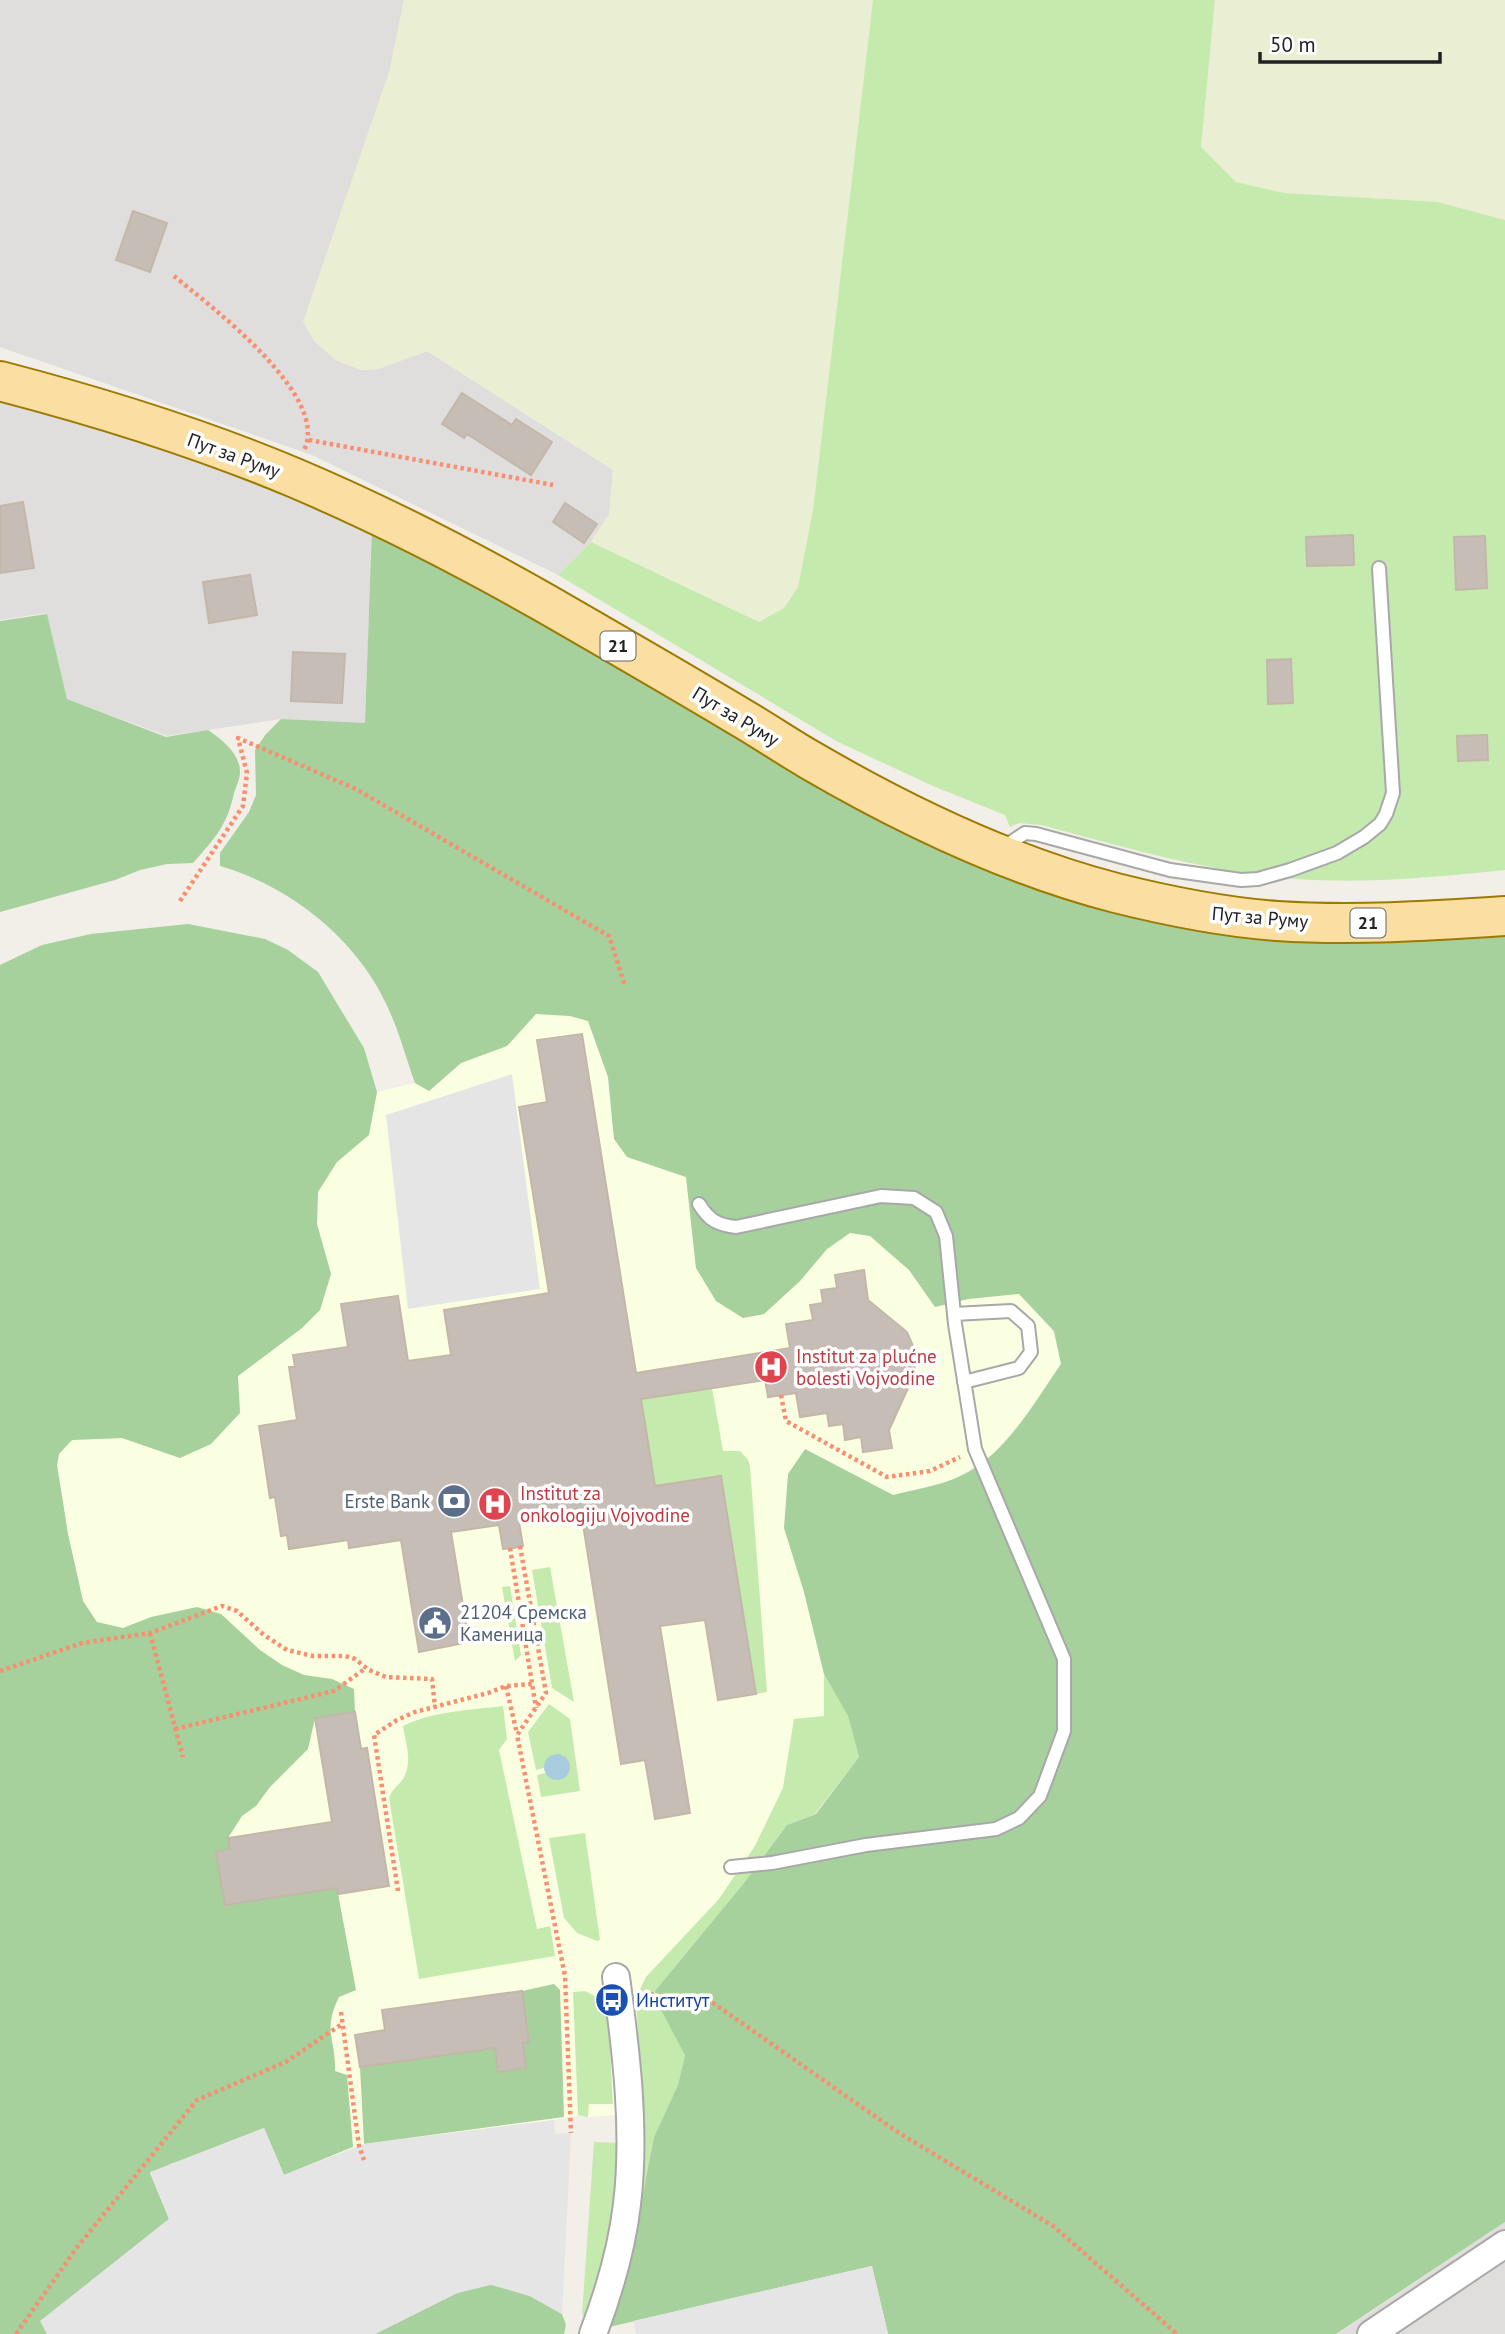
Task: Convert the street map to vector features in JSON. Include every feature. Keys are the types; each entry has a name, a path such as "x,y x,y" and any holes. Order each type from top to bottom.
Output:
{"main road":[{"name":"Пут за Руму","path":"0,381 110,412 291,476 423,537 545,603 810,760 927,822 995,853 1051,874 1115,893 1230,916 1278,921 1382,923 1505,916"}],"street":[{"path":"593,2334 616,2260 628,2203 630,2114 617,1984"},
{"path":"1371,2334 1505,2244"}],"lane":[{"path":"995,853 1025,833 1170,870 1241,880 1258,879 1290,870 1337,853 1364,837 1380,824 1393,793 1379,568"},
{"path":"699,1204 708,1219 719,1225 736,1227 881,1196 914,1198 936,1212 946,1236 954,1314 975,1450 1064,1659 1064,1731 1040,1796 1019,1818 996,1829 866,1845 772,1863 731,1867"},
{"path":"954,1314 1010,1311 1028,1326 1031,1352 1018,1368 964,1382"}],"path":[{"path":"174,276 237,328 279,372 298,400 309,440 291,476"},
{"path":"309,440 553,485"},
{"path":"180,901 243,806 247,773 238,738 356,789 609,936 625,986"},
{"path":"781,1395 786,1421 887,1477 930,1471 975,1450"},
{"path":"517,1735 546,1693 520,1546"},
{"path":"510,1548 536,1708"},
{"path":"0,1671 82,1643 150,1633 222,1605 230,1606 274,1643 287,1650 313,1656 355,1658 377,1674 394,1679 432,1679 435,1706"},
{"path":"150,1633 183,1757"},
{"path":"175,1729 334,1690 366,1668"},
{"path":"398,1891 374,1735 397,1720 435,1706 506,1686 532,1684"},
{"path":"506,1686 565,1976 571,2133"},
{"path":"617,1984 713,2003 899,2133 1053,2226 1177,2334"},
{"path":"341,2012 359,2146 364,2161"},
{"path":"16,2334 78,2246 197,2100 286,2062 342,2024"}],"shaded area":[{"path":"0,0 404,0 390,69 314,341 336,360 361,370 378,369 427,351 613,470 609,515 591,542 558,575 312,455 0,347"},
{"path":"404,0 873,0 813,510 798,587 784,608 759,622 591,542 609,514 613,470 427,351 378,369 361,370 336,360 314,341 303,322 390,69"},
{"path":"1215,0 1505,0 1505,220 1438,202 1284,193 1237,182 1201,147"},
{"path":"0,390 176,444 372,526 365,724 281,719 167,736 67,699 46,613 0,620"},
{"path":"536,1014 570,1016 588,1021 608,1077 612,1122 627,1157 686,1177 696,1268 716,1301 743,1318 764,1314 800,1281 827,1249 850,1233 870,1236 909,1270 935,1307 968,1299 1019,1294 1053,1331 1061,1364 1021,1422 990,1457 953,1480 893,1495 805,1449 804,1592 824,1674 824,1716 794,1719 783,1788 755,1846 719,1899 646,1977 636,1998 643,2113 588,2117 578,2115 364,2144 284,2175 83,1601 68,1534 57,1465 59,1454 72,1440 122,1438 180,1458 240,1412 238,1376 302,1328 320,1310 331,1274 317,1224 318,1191 337,1162 368,1135 377,1092 415,1083 430,1091 461,1063 507,1046"},
{"path":"512,1074 540,1289 408,1309 386,1115"},
{"path":"554,2120 555,2134 571,2133 562,2314 530,2296 491,2285 457,2293 375,2334 47,2334 40,2321 169,2219 150,2172 264,2128 284,2175 364,2144"},
{"path":"1505,2222 1505,2334 1337,2334 1399,2293"},
{"path":"872,2266 888,2334 636,2334 633,2321"}],"green space":[{"path":"873,0 1215,0 1201,147 1236,182 1284,193 1438,202 1505,220 1505,870 1375,880 1297,879 1200,865 1041,825 1019,823 1010,827 1005,815 933,786 838,742 558,575 591,542 759,622 784,608 798,587 813,510"},
{"path":"372,526 997,873 1505,930 1505,2222 1336,2334 888,2334 872,2266 609,2327 628,2270 654,2137 678,2085 685,2055 662,2012 655,1991 744,1883 787,1825 816,1814 859,1757 848,1716 824,1674 804,1592 784,1528 788,1474 805,1449 893,1495 951,1480 969,1472 1001,1446 1061,1364 1054,1331 1019,1294 968,1299 935,1307 909,1270 870,1236 850,1233 827,1249 800,1281 764,1314 743,1318 716,1301 696,1268 686,1177 627,1157 614,1139 608,1077 588,1021 570,1016 536,1014 507,1046 461,1063 429,1091 415,1083 395,1025 379,990 345,943 300,904 248,876 220,866 220,853 249,812 256,795 255,750 281,719 365,723"},
{"path":"47,614 67,699 166,737 208,730 234,753 240,775 224,823 193,863 167,864 140,870 115,880 0,912 0,621"},
{"path":"188,924 265,939 288,950 318,972 364,1048 377,1092 369,1135 337,1162 318,1192 317,1224 331,1274 320,1310 302,1328 238,1376 240,1413 211,1444 180,1458 122,1438 72,1440 59,1454 57,1465 68,1534 83,1601 97,1622 123,1628 151,1617 197,1607 221,1614 260,1650 282,1665 304,1675 332,1679 354,1689 355,1712 315,1718 308,1749 270,1787 256,1806 242,1816 228,1838 230,1849 216,1852 225,1905 337,1888 356,1990 339,1997 331,2027 335,2071 347,2075 353,2147 284,2175 264,2128 150,2173 169,2219 41,2321 47,2334 0,2334 0,965 42,945 91,934"},
{"path":"712,1388 723,1451 740,1451 750,1466 767,1692 756,1694 721,1476 655,1486 641,1399"},
{"path":"550,1567 574,1702 552,1688 532,1570"},
{"path":"510,1586 521,1655 515,1661 502,1587"},
{"path":"824,1674 848,1716 859,1757 815,1814 787,1825 744,1883 655,1991 662,2012 685,2054 678,2085 654,2137 628,2270 643,2127 636,1998 646,1977 719,1899 755,1846 783,1788 794,1719 824,1716"},
{"path":"549,1704 570,1719 580,1791 541,1797 537,1775 546,1773 556,1780 568,1774 564,1756 555,1754 549,1757 544,1768 536,1770 528,1732"},
{"path":"503,1706 507,1739 499,1750 537,1929 550,1926 555,1956 419,1979 389,1798 403,1779 408,1766 403,1726 439,1714"},
{"path":"585,1833 600,1940 597,1941 577,1933 564,1918 549,1838"},
{"path":"554,1984 560,1990 564,2117 364,2144 360,2067 495,2048 498,2072 526,2068 523,2043 529,2042 522,1991"},
{"path":"585,1991 601,1999 608,2010 613,2104 589,2104 588,2117 578,2115 573,1992"},
{"path":"594,2142 621,2143 609,2252 590,2317 582,2315"},
{"path":"491,2284 530,2296 562,2314 566,2325 564,2334 375,2334 457,2293"}],"water":[{"path":"557,1754 566,1758 570,1767 566,1776 557,1780 548,1776 544,1767 548,1758"}],"building":[{"path":"133,211 167,223 150,272 116,260"},
{"path":"462,393 512,425 516,419 552,442 531,475 467,434 464,438 442,424"},
{"path":"23,502 34,568 0,573 0,506"},
{"path":"565,503 597,524 584,543 553,522"},
{"path":"1353,535 1354,565 1307,566 1306,537"},
{"path":"1485,536 1487,588 1456,590 1454,537"},
{"path":"250,575 257,615 209,623 203,582"},
{"path":"293,652 345,654 342,703 291,701"},
{"path":"1291,659 1293,703 1268,704 1267,660"},
{"path":"1487,735 1488,760 1458,761 1457,736"},
{"path":"582,1034 636,1373 790,1348 786,1324 813,1320 810,1305 823,1303 821,1290 837,1288 835,1275 864,1270 868,1300 907,1332 916,1353 914,1375 889,1430 892,1448 863,1452 861,1437 845,1440 843,1424 829,1426 827,1413 800,1417 796,1393 768,1397 765,1380 641,1399 655,1486 721,1476 756,1694 718,1700 705,1620 660,1626 690,1813 655,1819 645,1760 621,1764 581,1512 519,1522 523,1546 514,1548 503,1549 499,1525 451,1532 469,1642 419,1652 401,1540 349,1548 348,1540 289,1549 287,1535 281,1536 275,1497 270,1498 259,1426 297,1420 289,1367 295,1367 293,1355 348,1347 341,1304 398,1296 408,1361 451,1355 444,1310 549,1293 519,1107 547,1102 537,1040"},
{"path":"355,1712 361,1749 367,1748 389,1886 338,1894 337,1888 225,1905 216,1852 230,1849 228,1838 332,1822 315,1718"},
{"path":"522,1991 529,2042 523,2043 526,2068 498,2072 495,2048 360,2067 355,2035 385,2030 382,2010"}],"place":[{"name":"Institut za plućne bolesti Vojvodine","path":"771,1367"},
{"name":"Erste Bank","path":"454,1501"},
{"name":"Institut za onkologiju Vojvodine","path":"495,1504"},
{"name":"21204 Сремска Каменица","path":"435,1623"},
{"name":"Институт","path":"612,2000"}]}
